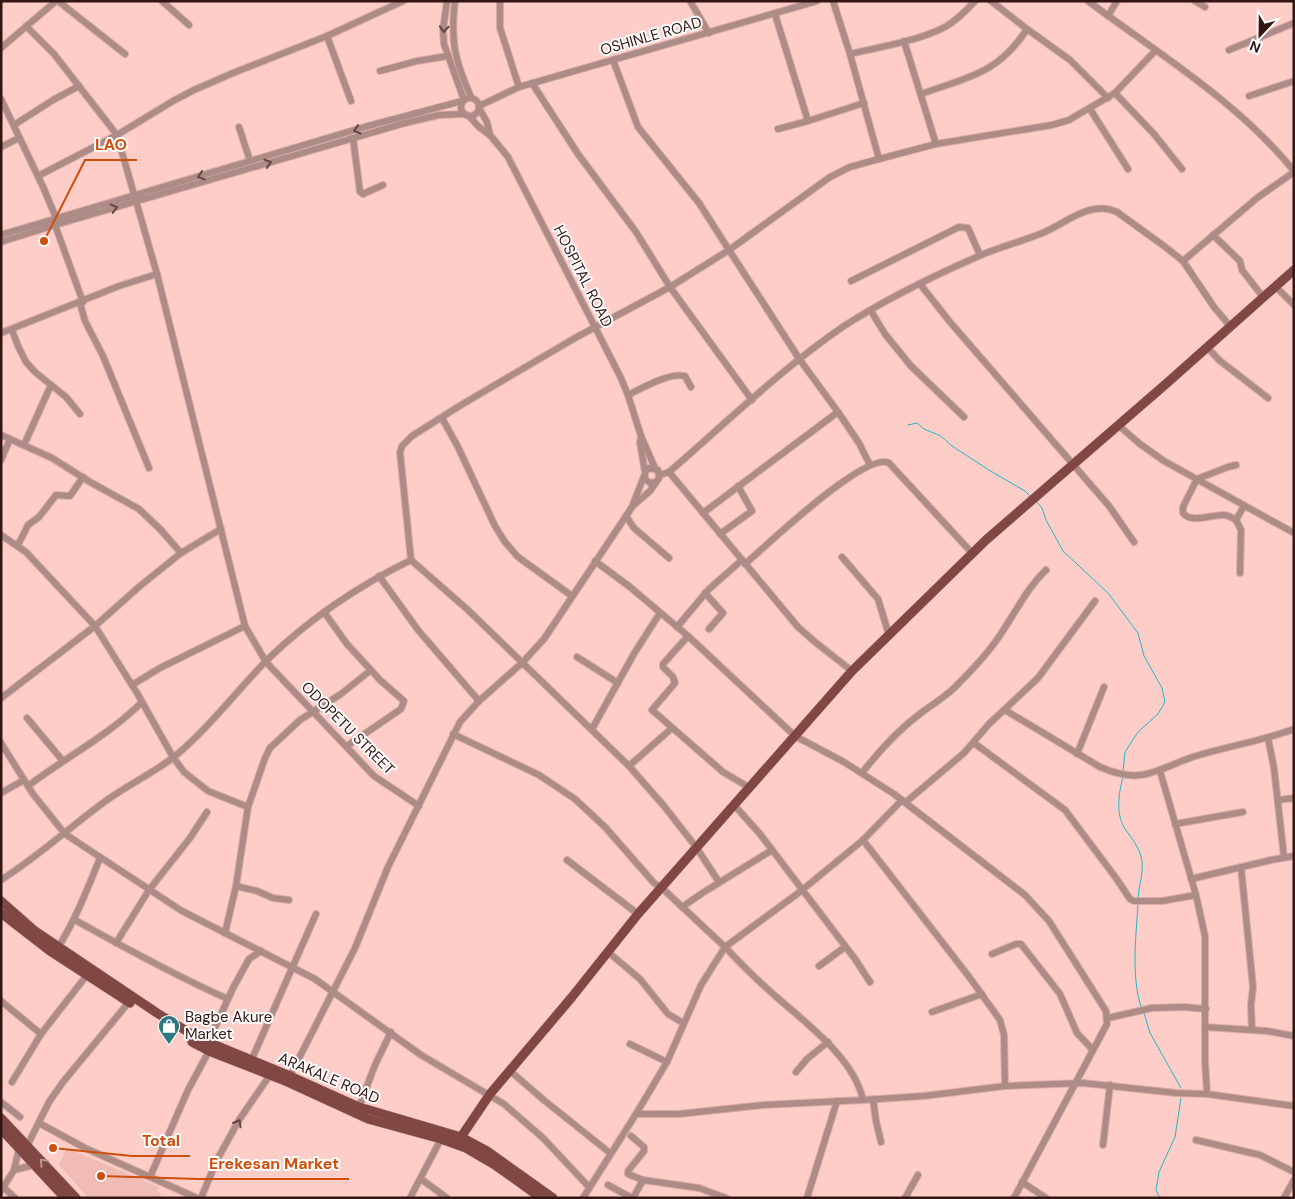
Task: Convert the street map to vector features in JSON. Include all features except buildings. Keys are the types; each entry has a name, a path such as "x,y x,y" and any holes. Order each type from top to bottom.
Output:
{"main road":[{"path":"461,1137 509,1070 572,997 638,914 852,671 972,553 1294,270"},
{"name":"ARAKALE ROAD","path":"1,901 87,975 129,1002 208,1047 368,1119 461,1137 486,1151 541,1198"},
{"name":"ARAKALE ROAD","path":"1,913 208,1047 290,1076 399,1124 466,1148 553,1198"},
{"path":"1,1118 34,1165 65,1198"},
{"path":"1,1129 23,1147 76,1198"}],"street":[{"path":"1,48 57,1 125,54"},
{"path":"162,1 189,25"},
{"path":"38,176 117,136 194,90 327,36 403,1"},
{"path":"447,1 444,44 487,122 490,135"},
{"path":"455,1 451,54 463,100 461,108 479,127 490,135"},
{"path":"500,1 500,28 519,87"},
{"path":"690,1 709,33"},
{"name":"OSHINLE ROAD","path":"476,103 532,83 775,14 807,2 817,1"},
{"path":"833,1 850,54 879,159"},
{"path":"850,54 904,41 944,27 964,14 975,1"},
{"path":"991,1 1070,60 1108,98"},
{"path":"1088,1 1201,84 1262,135 1294,171 1257,198 1183,261"},
{"path":"1108,16 1117,1"},
{"path":"1195,1 1204,7"},
{"path":"775,14 808,121"},
{"path":"1229,50 1294,23"},
{"path":"26,26 54,54 117,136"},
{"path":"921,94 983,72 1005,57 1027,29"},
{"path":"327,36 351,101"},
{"path":"904,41 936,144"},
{"path":"719,882 696,847 646,784 629,766 468,610 412,560 400,452 402,446 412,436 442,418 595,327 670,287 729,250 830,177 850,167 936,144 1052,125 1069,120 1115,93 1155,51"},
{"path":"380,71 451,54"},
{"path":"613,60 638,127 699,203 800,360 859,443 870,465"},
{"path":"1250,96 1294,81"},
{"path":"532,83 578,154 636,232 670,287 752,400"},
{"path":"14,125 79,86"},
{"path":"1115,93 1154,134 1182,169"},
{"path":"1,99 38,176 56,222 82,302 86,321 103,356 149,468"},
{"path":"136,199 368,126 463,100 476,103"},
{"path":"1,235 56,222 420,119 438,115 476,114 476,103"},
{"path":"778,129 864,103"},
{"path":"1090,109 1128,169"},
{"path":"239,127 250,162"},
{"name":"HOSPITAL ROAD","path":"490,135 508,157 595,327 628,395 641,436"},
{"name":"ODOPETU STREET","path":"117,136 157,274 245,626 266,662 374,776 419,806"},
{"path":"1,147 19,138"},
{"path":"353,138 360,192 363,194 383,185"},
{"path":"632,507 650,490 660,475 669,472 800,360 845,326 920,284 980,255 1045,232 1081,213 1108,208 1134,224 1183,261 1214,307 1230,326"},
{"path":"1,242 56,222"},
{"path":"851,281 959,226 968,228 980,255"},
{"path":"1213,235 1240,261 1242,270 1263,297"},
{"path":"1,333 119,286 157,274"},
{"path":"920,284 950,322 1109,506 1134,542"},
{"path":"1275,286 1294,305"},
{"path":"871,311 885,334 904,358 964,418"},
{"path":"12,330 26,362 35,372 66,397 80,414"},
{"path":"1207,348 1219,360 1268,398"},
{"path":"628,395 675,375 685,376 691,387"},
{"path":"24,445 51,385"},
{"path":"703,512 838,412"},
{"path":"442,418 458,447 494,526 518,557 572,596"},
{"path":"1118,425 1164,461 1294,533"},
{"path":"1,435 52,458 139,509 181,553"},
{"path":"641,436 660,475"},
{"path":"641,436 640,443 645,474 650,483 656,482"},
{"path":"1,460 10,439"},
{"path":"677,626 705,593 800,514 870,465 883,461 889,463 972,553"},
{"path":"1236,465 1197,479 1183,507 1183,513 1191,518 1225,515 1236,520 1241,530 1240,573"},
{"path":"290,1076 355,948 388,868 460,722 479,701 522,663 544,639 632,507 645,474 649,468 655,468"},
{"path":"669,472 798,627 852,671"},
{"path":"18,545 28,525 39,517 51,499 56,495 70,496 83,476"},
{"path":"720,534 752,511 738,486"},
{"path":"1236,520 1244,506"},
{"path":"626,516 634,528 669,558"},
{"path":"1,698 95,626 181,553 221,529"},
{"path":"1,535 18,545 95,626 132,685 173,757 184,772 214,793 248,807"},
{"path":"842,557 878,599 889,635"},
{"path":"1,880 23,866 108,800 173,757 216,716 295,634 346,595 412,560"},
{"path":"595,561 677,626 795,736 862,773 904,801 1037,906 1064,942 1106,1011 1108,1018 1105,1027 1014,1198"},
{"path":"862,773 884,746 921,713 958,684 996,642 1026,593 1046,570"},
{"path":"379,576 418,630 479,701"},
{"path":"705,593 723,613 709,629"},
{"path":"583,1198 588,1187 636,1114 667,1062 701,985 725,947 801,891 863,840 904,801 964,754 989,724 1038,678 1095,601"},
{"path":"324,612 347,644 404,701 401,709 347,746"},
{"path":"592,729 635,652 660,613"},
{"path":"132,685 160,668 245,626"},
{"path":"688,636 663,666 673,677 675,683 652,710 723,772 750,788"},
{"path":"577,657 618,683"},
{"path":"225,933 236,886 248,807 270,748 300,720 341,694 371,670"},
{"path":"1077,754 1104,687"},
{"path":"1,793 26,783 62,761 112,728 142,702"},
{"path":"1005,710 1077,754 1106,770 1124,776 1160,771 1194,756 1294,730"},
{"path":"27,718 62,761"},
{"path":"629,766 672,728"},
{"path":"453,734 539,775 574,799 604,827 654,883 662,888 725,947 755,978 828,1042 862,1092 863,1100"},
{"path":"1268,738 1274,768 1284,857"},
{"path":"1,743 46,812 65,834 199,921 292,966 328,987 333,993 391,1032 421,1055 490,1094 524,1121 588,1187"},
{"path":"974,743 1065,810 1111,870 1128,898 1138,901 1162,900 1196,895"},
{"path":"1160,771 1196,895 1205,936 1207,1094"},
{"path":"1278,800 1294,798"},
{"path":"734,806 772,850 870,982"},
{"path":"116,943 149,890 190,838 207,812"},
{"path":"1175,824 1242,812"},
{"path":"863,840 982,994 1003,1028 1005,1086"},
{"path":"682,907 772,850"},
{"path":"1191,879 1294,856"},
{"path":"56,950 75,920 100,858"},
{"path":"566,860 638,914"},
{"path":"1241,867 1253,987 1252,1030"},
{"path":"236,886 257,891 273,898 289,900"},
{"path":"251,1061 316,914"},
{"path":"75,920 116,943 228,999"},
{"path":"992,954 1016,944 1021,944 1048,976 1060,994 1078,1033 1092,1049"},
{"path":"248,945 249,959"},
{"path":"819,966 845,947"},
{"path":"150,1176 228,999 249,959 261,951"},
{"path":"608,952 640,979 668,1014 683,1023"},
{"path":"12,1082 40,1034 87,975"},
{"path":"932,1012 982,994"},
{"path":"1,1001 40,1034"},
{"path":"15,1198 2,1188 14,1170 23,1147 39,1123 49,1102 63,1082 129,1002"},
{"path":"1108,1018 1152,1008 1206,1009"},
{"path":"1205,1027 1252,1030 1294,1036"},
{"path":"359,1107 375,1065 391,1032"},
{"path":"796,1072 807,1059 828,1042"},
{"path":"630,1044 667,1062"},
{"path":"509,1070 544,1102 610,1153"},
{"path":"39,1123 85,1148 199,1198 239,1120 270,1074"},
{"path":"636,1114 680,1114 763,1105 924,1096 1005,1086 1074,1083 1110,1085 1176,1093 1207,1094 1294,1106"},
{"path":"1103,1145 1110,1085"},
{"path":"873,1099 881,1142"},
{"path":"807,1198 837,1101"},
{"path":"1,1102 20,1117"},
{"path":"631,1136 644,1146 644,1151 628,1171 628,1174 643,1180 684,1184 726,1198"},
{"path":"410,1198 441,1139"},
{"path":"1196,1140 1260,1155 1294,1172"},
{"path":"14,1170 34,1165"},
{"path":"905,1198 918,1175"},
{"path":"421,1179 447,1198"},
{"path":"608,1185 633,1198 643,1180"},
{"path":"1284,1198 1294,1180"},
{"path":"1022,1182 1046,1198"}],"shaded area":[{"path":"67,1148 159,1187 157,1191 161,1194 160,1198 89,1198 59,1165"}],"waterway":[{"path":"908,425 917,423 924,429 941,436 952,446 1025,491 1031,497"},
{"path":"1036,501 1042,508 1046,520 1063,551 1108,593 1138,633 1144,656 1162,688 1165,702 1158,714 1138,732 1125,752 1123,772"},
{"path":"1123,776 1119,796 1120,816 1125,829 1138,849 1142,861 1138,898"},
{"path":"1138,904 1135,969 1141,1007"},
{"path":"1144,1013 1150,1033 1181,1088"},
{"path":"1160,1198 1156,1190 1159,1172 1175,1137 1181,1098"}],"place":[{"name":"LAO","path":"44,241"},
{"name":"Bagbe Akure Market","path":"169,1045"},
{"name":"Total","path":"53,1148"},
{"name":"Erekesan Market","path":"101,1176"}]}
